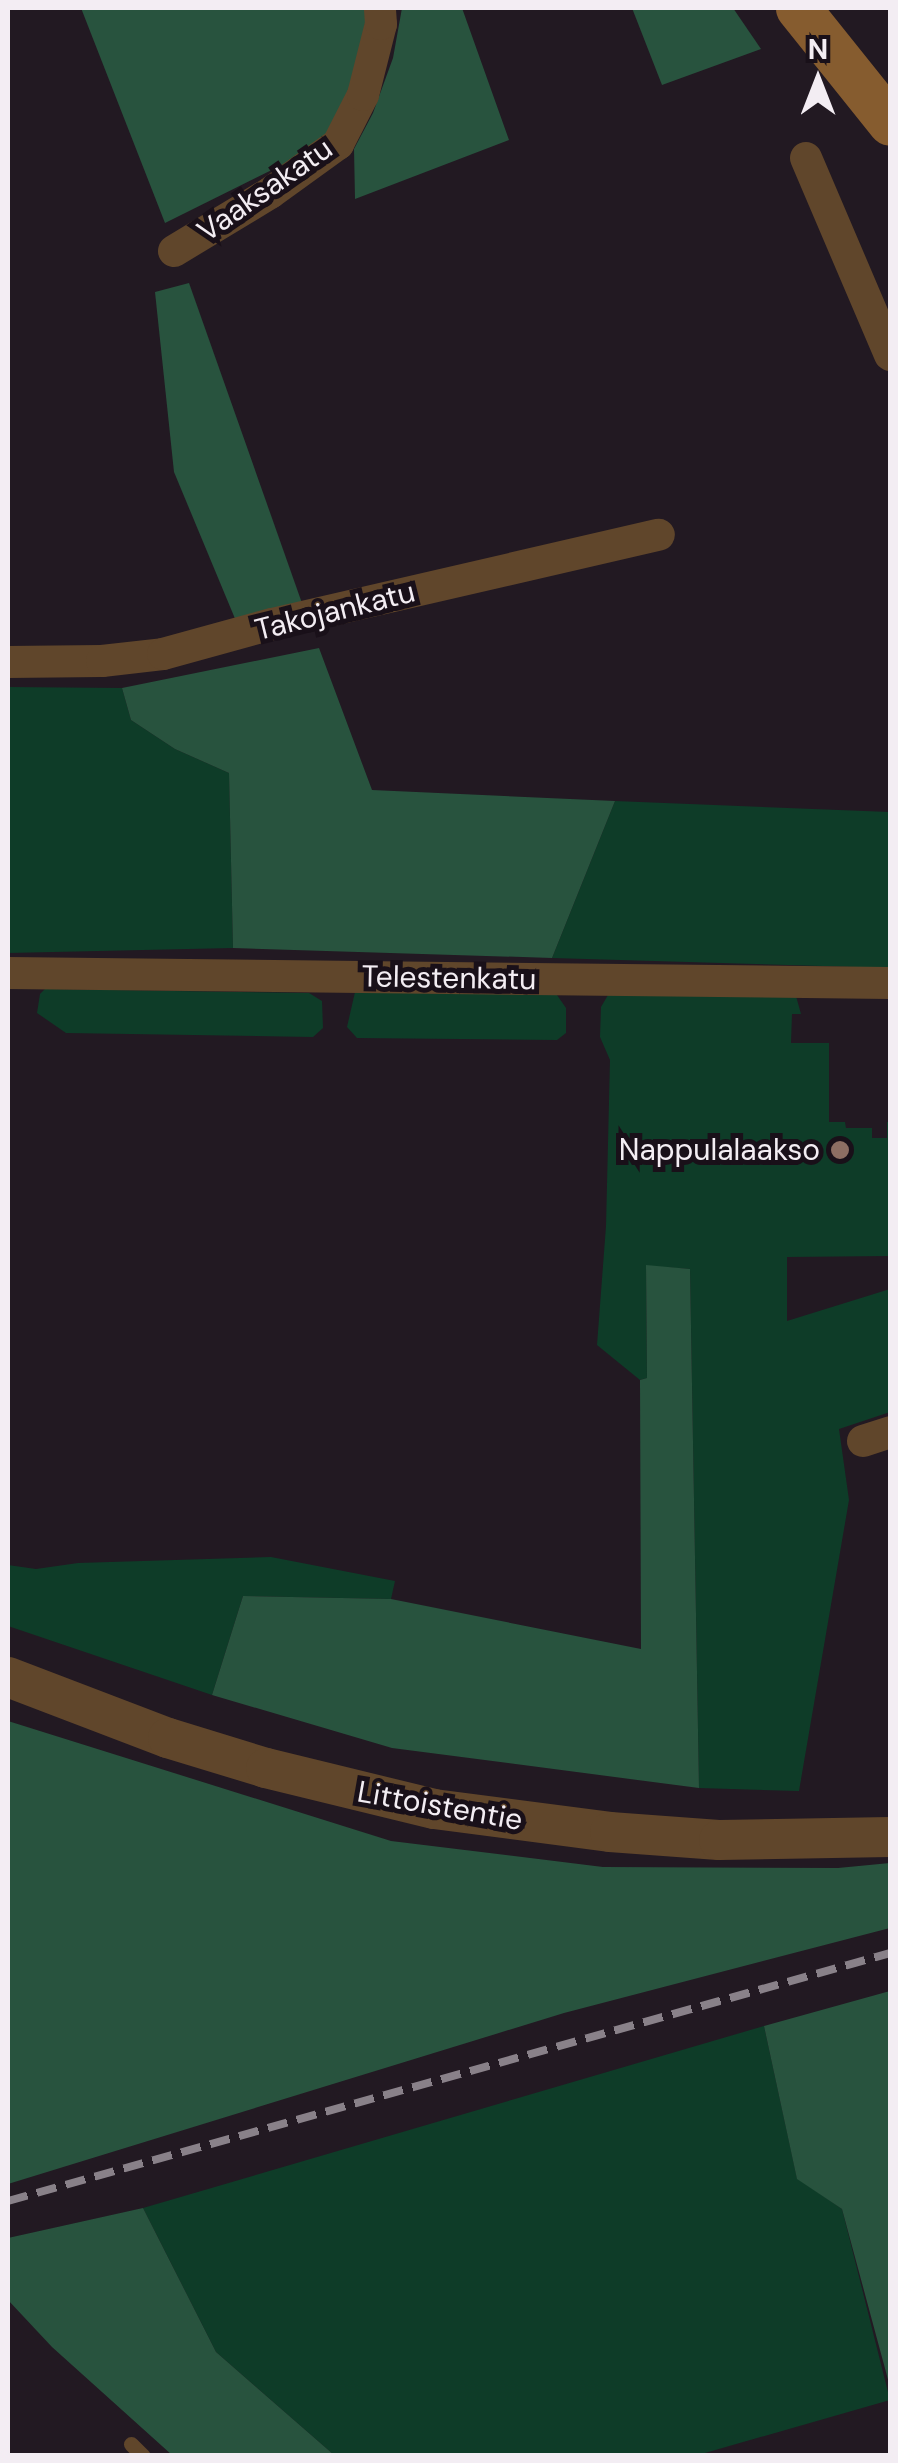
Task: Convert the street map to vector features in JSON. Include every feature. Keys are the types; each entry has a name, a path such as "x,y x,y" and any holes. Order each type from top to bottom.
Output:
{"main road":[{"path":"798,8 890,123"}],"street":[{"name":"Vaaksakatu","path":"174,252 270,193 338,144 363,96 380,24 380,8"},
{"path":"806,158 890,355"},
{"name":"Takojankatu","path":"8,662 102,661 163,654 272,624 660,535"},
{"name":"Telestenkatu","path":"8,973 890,983"},
{"name":"Littoistentie","path":"8,1677 217,1753 434,1809 610,1832 719,1840 890,1837"}],"green space":[{"path":"81,8 368,8 352,93 330,133 294,159 165,223"},
{"path":"402,8 462,8 509,140 355,199 354,149 373,113 393,58"},
{"path":"632,8 733,8 761,49 662,85"},
{"path":"189,283 303,606 236,621 174,472 155,292"},
{"path":"319,648 372,790 615,801 552,958 233,948 229,773 175,749 131,720 122,688"},
{"path":"8,687 122,688 131,720 175,749 229,773 233,948 8,953"},
{"path":"615,801 890,812 890,968 552,958"},
{"path":"45,989 309,993 322,1001 323,1028 313,1037 66,1033 37,1013 40,994"},
{"path":"355,992 557,995 566,1008 566,1033 557,1040 357,1038 347,1027"},
{"path":"608,995 796,996 801,1014 792,1014 791,1043 829,1043 829,1122 845,1122 846,1128 872,1128 872,1138 887,1138 890,1122 890,1256 787,1257 787,1321 890,1289 890,1412 839,1429 849,1500 799,1791 699,1788 690,1269 646,1266 647,1378 640,1380 597,1345 606,1226 610,1060 600,1037 601,1007"},
{"path":"646,1265 690,1269 699,1788 392,1748 212,1695 243,1596 391,1599 641,1649 640,1380 647,1378"},
{"path":"271,1557 395,1581 391,1599 243,1596 212,1695 8,1626 8,1565 36,1569 78,1563"},
{"path":"8,1721 391,1841 603,1867 838,1868 890,1863 890,1928 564,2013 8,2184"},
{"path":"890,1991 890,2387 842,2209 797,2179 764,2026"},
{"path":"764,2026 797,2178 842,2209 890,2400 698,2455 334,2455 216,2352 143,2208"},
{"path":"143,2208 216,2352 334,2455 172,2455 52,2347 8,2300 8,2238"}],"railway":[{"path":"8,2201 890,1953"}],"place":[{"name":"Nappulalaakso","path":"840,1150"}]}
